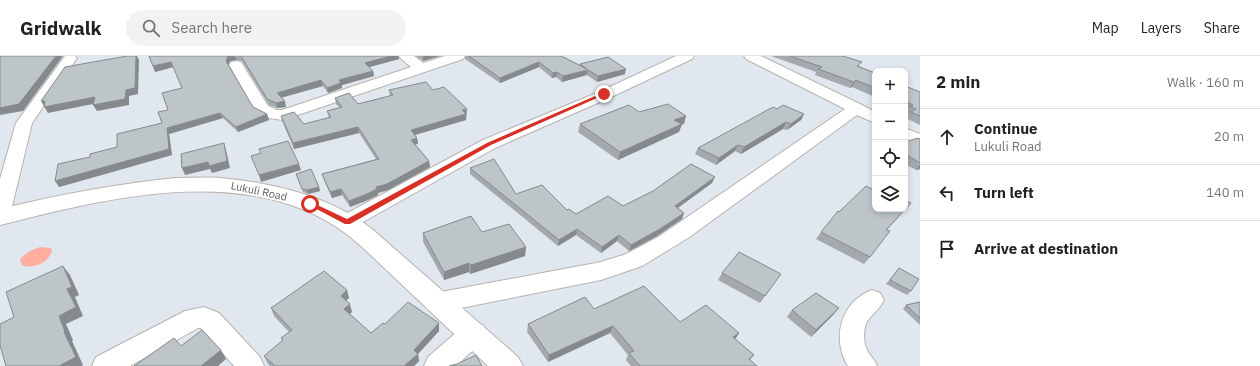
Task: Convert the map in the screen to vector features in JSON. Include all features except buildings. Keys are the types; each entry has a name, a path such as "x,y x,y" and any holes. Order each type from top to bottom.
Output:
{"street":[{"path":"405,56 422,69"},
{"path":"236,65 262,109 274,115 283,115 458,56"},
{"path":"347,222 489,144 687,56"},
{"path":"751,56 872,116"},
{"path":"0,216 24,123 70,58"},
{"path":"441,302 618,268 633,261 692,223 856,108"},
{"path":"908,135 920,141"},
{"name":"Lukuli Road","path":"0,216 70,199 155,186 190,183 223,184 287,196 310,204 347,222 441,302 508,366"},
{"path":"864,366 856,356 852,343 852,329 856,316 872,300"},
{"path":"105,366 194,318 204,317 210,320 251,366"},
{"path":"436,366 474,333"}],"shaded area":[{"path":"40,247 51,248 52,251 48,259 36,266 22,265 20,260 24,255"}],"route":[{"path":"310,204 347,222 489,144 604,94"}]}
